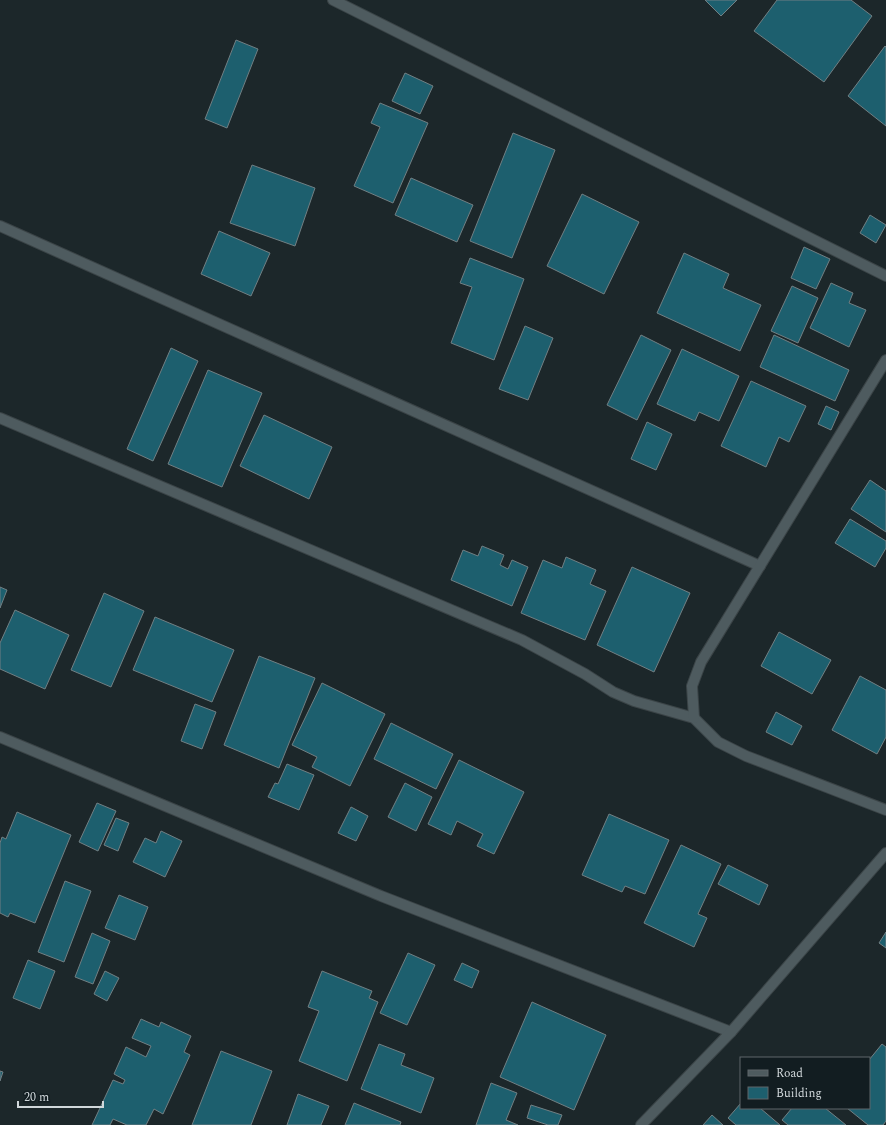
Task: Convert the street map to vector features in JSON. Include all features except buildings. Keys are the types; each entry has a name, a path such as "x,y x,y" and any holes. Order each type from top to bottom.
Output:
{"street":[{"path":"336,1 886,276"},
{"path":"0,226 760,566"},
{"path":"694,718 692,686 701,662 886,360"},
{"path":"0,418 522,640 585,674 613,692 634,701 694,718 718,742 739,752 886,810"},
{"path":"0,737 381,896 731,1032"},
{"path":"641,1125 731,1032 886,854"}]}
